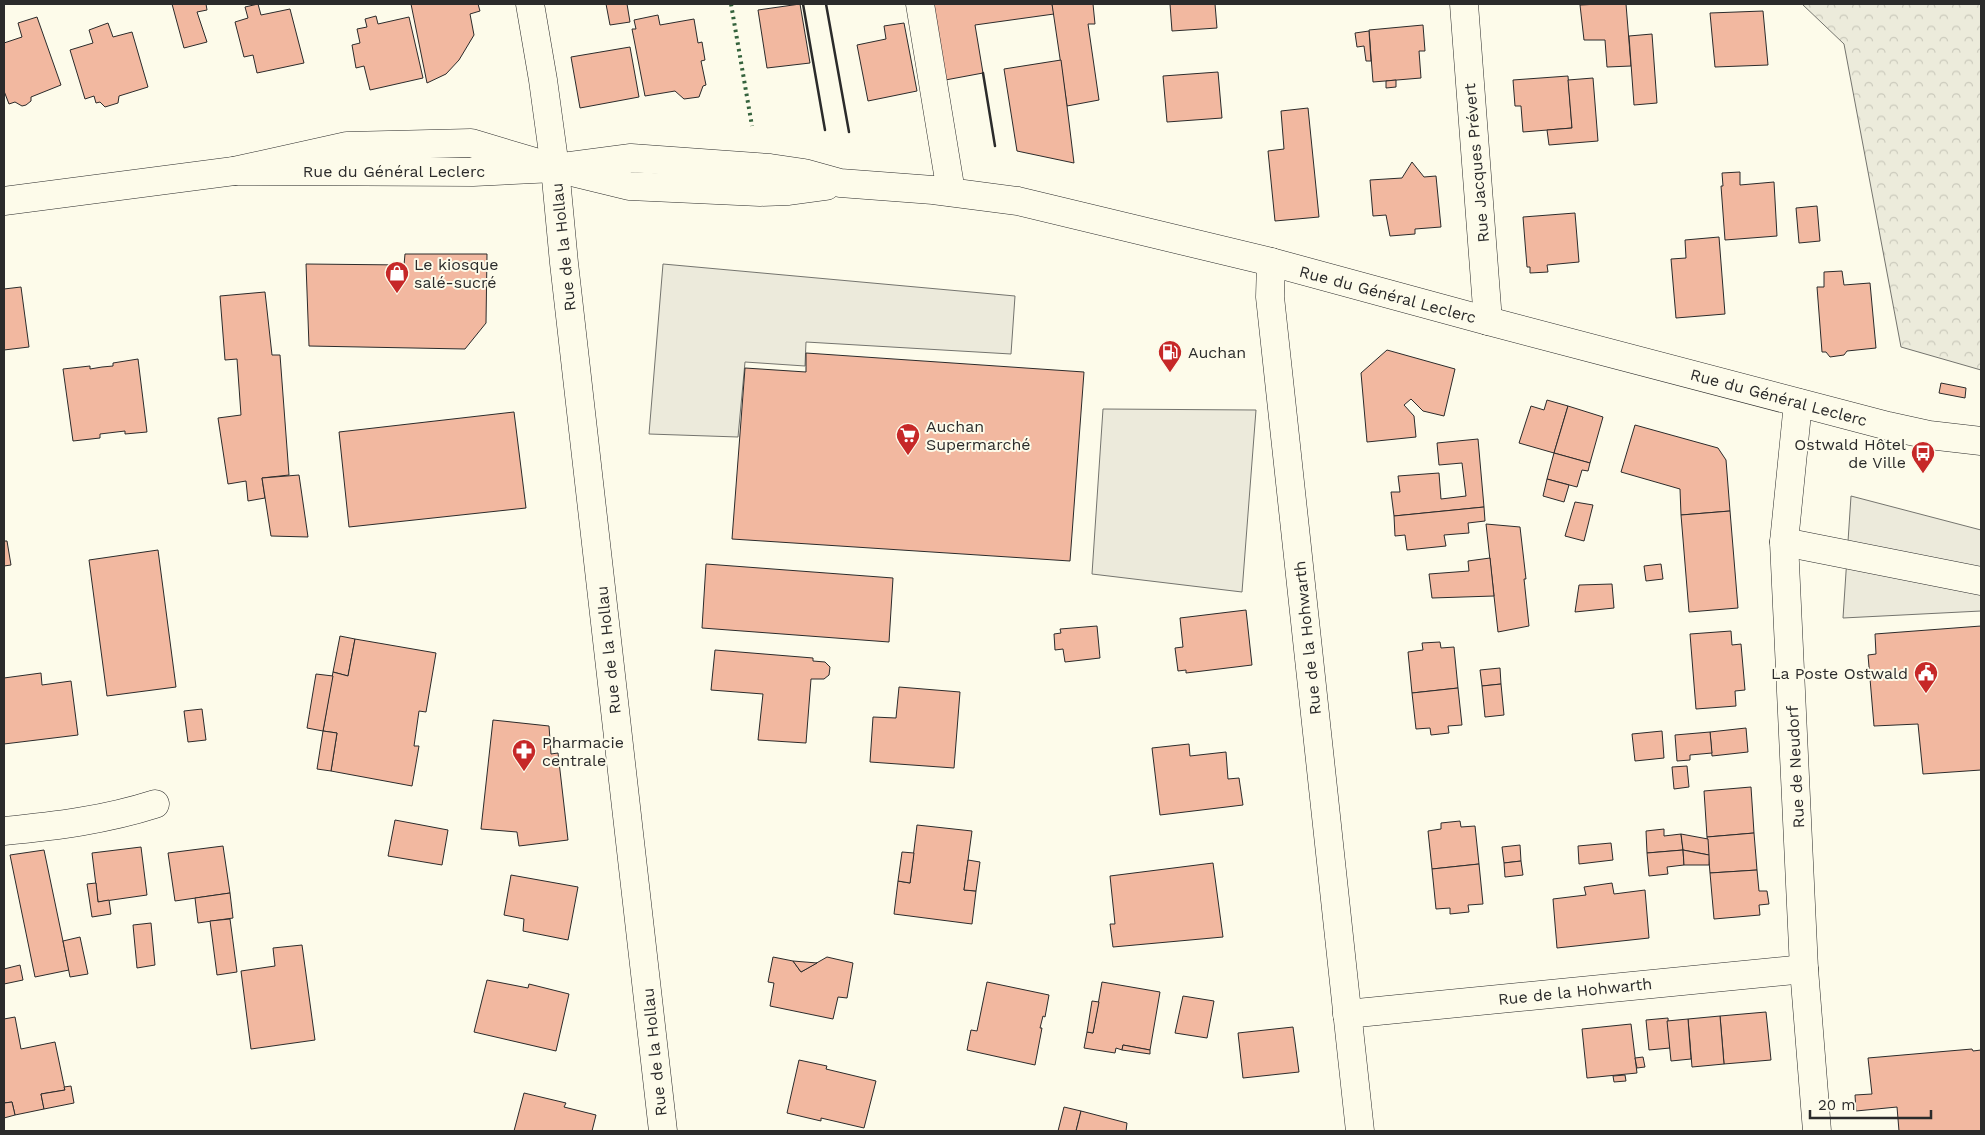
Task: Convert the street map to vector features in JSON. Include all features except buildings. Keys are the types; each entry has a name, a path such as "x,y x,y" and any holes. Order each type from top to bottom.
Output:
{"street":[{"name":"Rue de la Hollau","path":"530,4 555,168 563,255 662,1131"},
{"path":"920,4 951,192"},
{"name":"Rue Jacques Prévert","path":"1464,4 1488,321"},
{"name":"Rue du Général Leclerc","path":"4,201 234,171 473,172 555,168 628,186 760,192 788,191 840,183 951,192 1018,202 1271,262 1798,403 1930,435 1981,452"},
{"name":"Rue de la Hohwarth","path":"1271,262 1270,297 1360,1131"},
{"name":"Rue de Neudorf","path":"1798,403 1784,542 1804,969 1817,1131"},
{"name":"Rue du Général Leclerc","path":"1930,435 1981,441"},
{"path":"1784,542 1981,581"},
{"path":"4,831 95,820 155,804"},
{"name":"Rue de la Hohwarth","path":"1346,1014 1804,969"}],"green space":[{"path":"1802,4 1981,4 1981,370 1901,347 1844,44"}],"shaded area":[{"path":"663,264 1015,296 1011,354 806,342 805,366 745,362 738,437 649,434"},
{"path":"1103,409 1256,410 1242,592 1092,574"},
{"path":"1851,496 1981,530 1981,611 1843,618"}],"hedge":[{"path":"731,4 752,126"}],"wall":[{"path":"803,4 825,130"},
{"path":"826,4 849,132"},
{"path":"983,73 995,146"}],"place":[{"name":"Le kiosque salé-sucré","path":"397,294"},
{"name":"Auchan","path":"1170,373"},
{"name":"Auchan Supermarché","path":"908,456"},
{"name":"Ostwald Hôtel de Ville","path":"1923,474"},
{"name":"La Poste Ostwald","path":"1926,694"},
{"name":"Pharmacie centrale","path":"524,772"}]}
